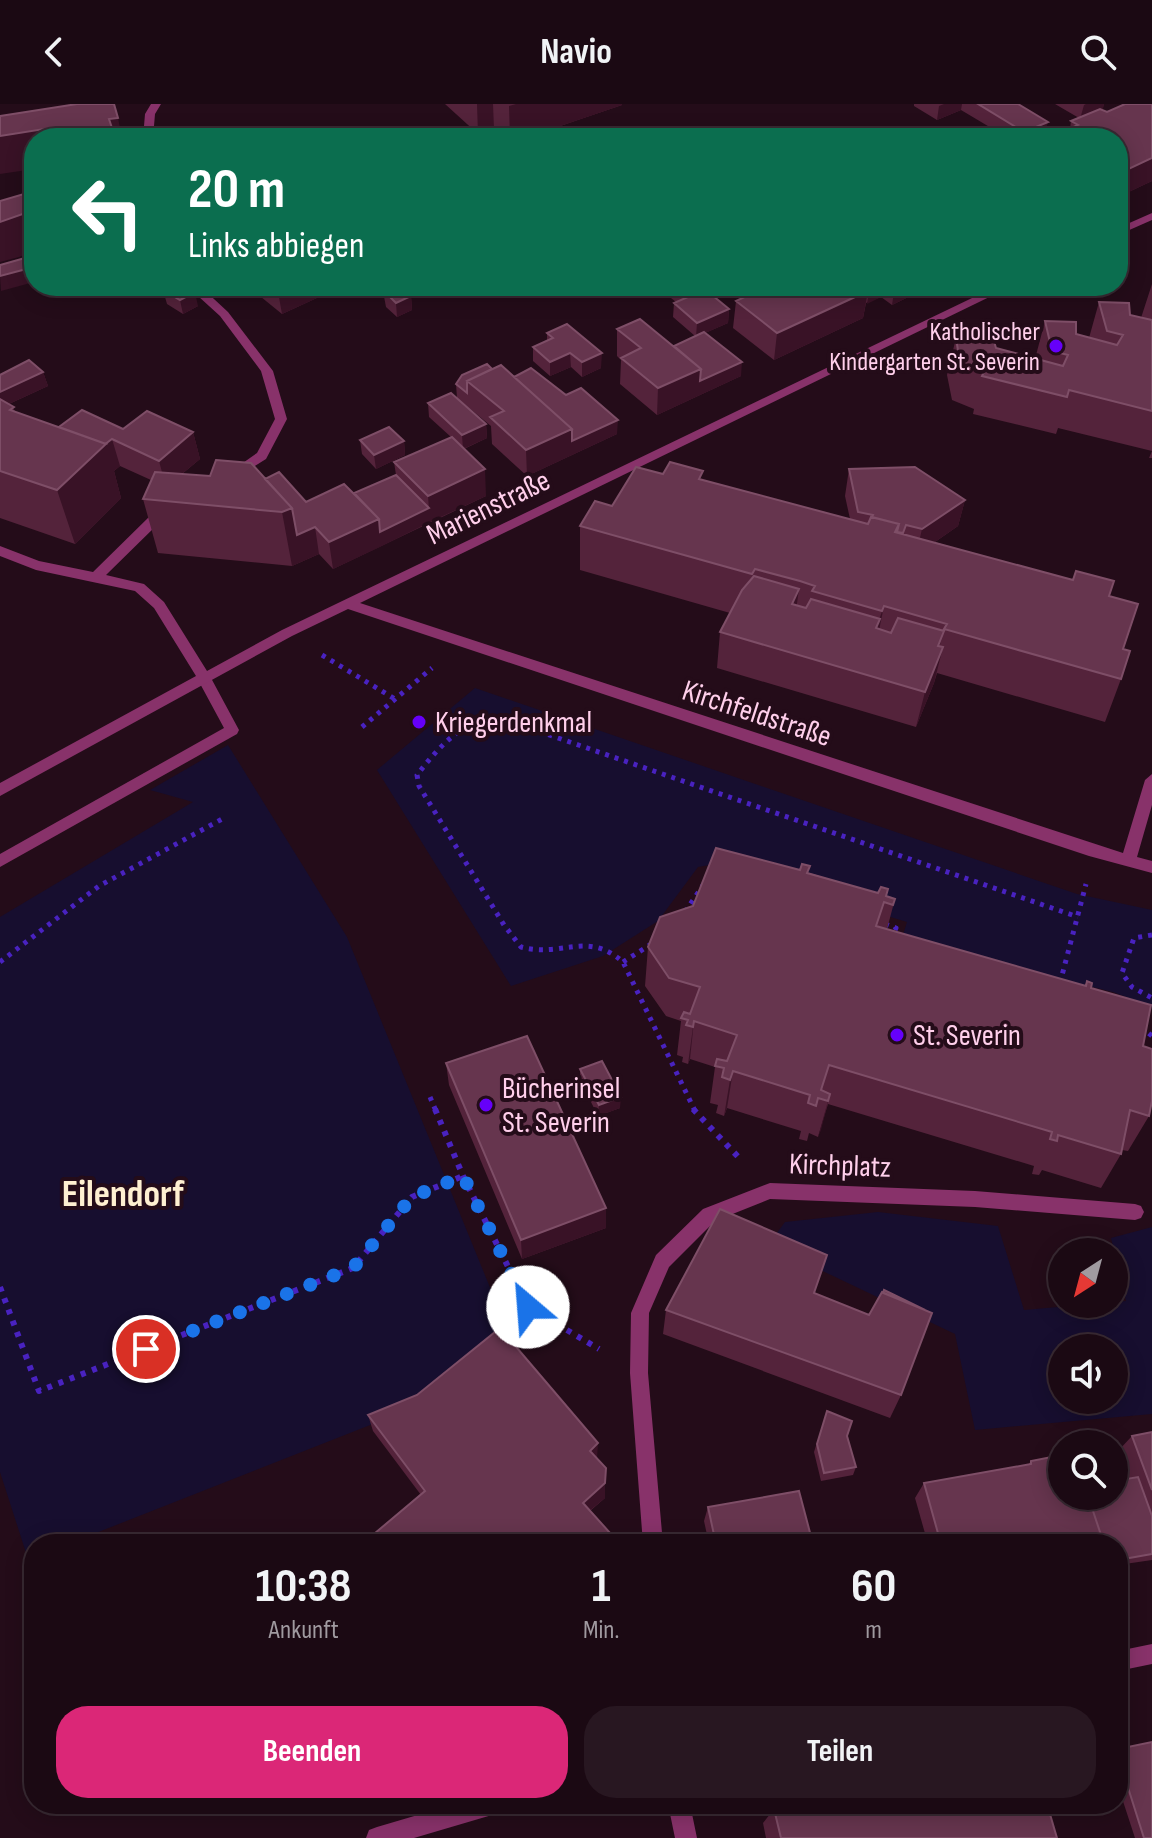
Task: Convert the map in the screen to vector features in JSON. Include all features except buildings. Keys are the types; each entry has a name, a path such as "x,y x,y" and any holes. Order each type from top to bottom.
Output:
{"street":[{"path":"149,128 150,114 156,104"},
{"path":"1128,227 1152,216"},
{"path":"204,296 224,314 267,371 281,419 262,456 216,487"},
{"name":"Marienstraße","path":"0,790 347,604 985,296"},
{"path":"96,577 155,519 179,506"},
{"path":"0,551 36,565 139,587 159,605 232,730 0,861"},
{"name":"Kirchfeldstraße","path":"347,604 1094,852 1152,867"},
{"path":"1128,862 1152,780"},
{"name":"Kirchplatz","path":"652,1534 639,1373 640,1313 662,1261 709,1215 770,1191 975,1199 1135,1212"},
{"path":"1128,1659 1152,1654"},
{"path":"377,1838 458,1814"},
{"path":"681,1814 686,1838"}],"path":[{"path":"362,727 429,670"},
{"path":"366,682 395,699"},
{"path":"770,1191 694,1110 623,962 609,948 588,943 545,952 521,947 504,925 419,786 417,775 467,723 485,716 497,717 1078,917"},
{"path":"0,962 99,886 224,818"},
{"path":"1056,997 1094,852"},
{"path":"682,917 702,883 715,878"},
{"path":"880,923 896,928 888,949"},
{"path":"1152,935 1134,938 1122,973 1132,987 1152,998"},
{"path":"623,962 663,937"},
{"path":"1130,1018 1152,1036"},
{"path":"430,1097 463,1176 528,1307 639,1373"},
{"path":"0,1287 39,1391 353,1268 412,1197 463,1176"}],"shaded area":[{"path":"475,688 1077,894 1152,910 1152,1007 1113,992 901,941 907,922 715,864 698,867 658,921 603,956 511,986 377,770"},
{"path":"228,745 347,937 509,1334 421,1405 93,1534 24,1534 24,1547 0,1472 0,917 193,802 150,790"},
{"path":"878,1212 998,1226 1024,1310 1048,1308 1048,1318 1128,1318 1128,1238 1111,1238 1152,1227 1152,1414 975,1430 955,1334 768,1245 785,1222"}],"place":[{"name":"Katholischer Kindergarten St. Severin","path":"1056,346"},
{"name":"Kriegerdenkmal","path":"419,722"},
{"name":"St. Severin","path":"897,1035"},
{"name":"Bücherinsel St. Severin","path":"486,1105"}],"district":[{"name":"Eilendorf","path":"123,1193"}],"route":[{"path":"146,1349 353,1268 412,1197 463,1176 528,1307"}]}
